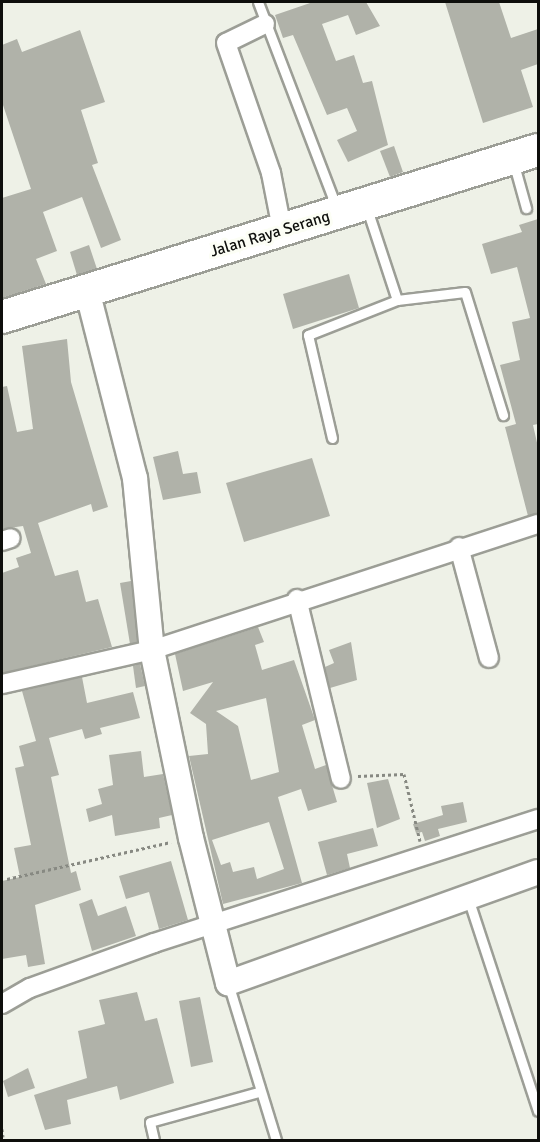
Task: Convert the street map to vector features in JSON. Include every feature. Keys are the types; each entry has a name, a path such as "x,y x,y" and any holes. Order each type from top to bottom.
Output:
{"highway":[{"name":"Jalan Raya Serang","path":"2,317 90,297 358,213 527,164"},
{"name":"Jalan Raya Serang","path":"2,334 90,297 282,229 358,213"}],"street":[{"path":"265,24 226,43 271,173 282,229"},
{"path":"90,297 144,525 153,650 191,838 217,923 228,983 538,872"},
{"path":"2,684 153,650 297,599 538,524"},
{"path":"459,547 489,658"},
{"path":"297,599 342,779"},
{"path":"2,1004 30,988 217,923 424,858 488,831 538,819"}],"lane":[{"path":"258,2 265,24 358,213 397,300"},
{"path":"526,208 527,164"},
{"path":"332,438 308,335 397,300 465,292 502,415"},
{"path":"467,896 538,1111"},
{"path":"228,983 258,1092 276,1140"},
{"path":"154,1140 150,1122 258,1092"}],"path":[{"path":"342,779 386,771 404,774 424,858"},
{"path":"7,879 191,838"},
{"path":"2,1130 3,1137"}],"building":[{"path":"313,2 366,2 380,26 356,35 348,15 322,24 336,61 354,55 363,83 372,81 388,145 348,162 337,140 357,131 347,108 327,115 293,35 283,38 275,15"},
{"path":"445,2 499,2 511,38 538,29 538,64 521,70 533,107 483,123"},
{"path":"80,30 105,102 81,110 98,163 92,165 121,240 101,248 82,197 43,212 57,251 36,259 46,284 2,298 2,198 31,189 2,102 2,45 17,39 22,52"},
{"path":"394,146 403,172 390,177 380,151"},
{"path":"538,219 538,424 533,425 538,447 538,513 528,516 505,427 516,424 500,365 520,360 512,322 530,318 517,267 491,274 482,244 522,232 519,225"},
{"path":"89,245 97,269 77,275 70,252"},
{"path":"349,274 359,308 293,329 283,294"},
{"path":"67,339 71,382 108,507 93,512 91,504 38,523 55,576 78,570 86,602 98,599 112,647 2,673 2,573 19,567 16,558 31,553 23,526 2,529 2,387 7,386 17,432 33,429 22,346"},
{"path":"178,451 183,474 197,472 201,493 163,500 153,457"},
{"path":"312,458 330,516 244,542 226,483"},
{"path":"131,581 137,642 130,644 120,583"},
{"path":"258,627 264,642 255,645 262,670 294,660 315,720 302,725 315,769 326,765 337,802 308,811 301,789 278,797 302,883 223,904 189,756 208,754 206,724 190,713 213,682 183,691 175,654","holes":["266,698 279,772 251,780 238,726 216,711","269,822 284,869 257,879 254,867 233,872 230,862 221,865 212,840"]},
{"path":"351,642 357,680 330,688 325,667 334,663 329,650"},
{"path":"140,664 145,686 136,688 133,666"},
{"path":"82,677 87,703 133,692 140,718 100,728 102,734 85,739 82,729 49,738 59,775 51,777 71,873 76,871 81,890 35,905 45,964 28,967 26,955 2,959 2,881 20,877 14,848 31,845 15,768 24,766 19,746 36,741 22,691"},
{"path":"141,751 144,777 163,774 172,815 159,818 160,828 115,836 112,815 89,822 86,809 102,804 98,789 113,785 109,755"},
{"path":"388,779 400,819 377,828 367,783"},
{"path":"463,802 467,822 438,829 440,836 425,841 422,832 416,833 413,824 443,815 441,806"},
{"path":"373,828 378,846 347,854 350,868 327,875 318,842"},
{"path":"171,861 188,920 159,929 149,892 126,899 119,876"},
{"path":"92,899 98,916 126,906 136,936 92,951 79,904"},
{"path":"137,992 145,1021 157,1018 174,1083 120,1100 117,1086 67,1100 71,1124 45,1130 34,1095 87,1078 78,1031 105,1024 99,1000"},
{"path":"200,997 213,1062 191,1067 179,1001"},
{"path":"28,1068 35,1088 8,1097 3,1081"}]}
